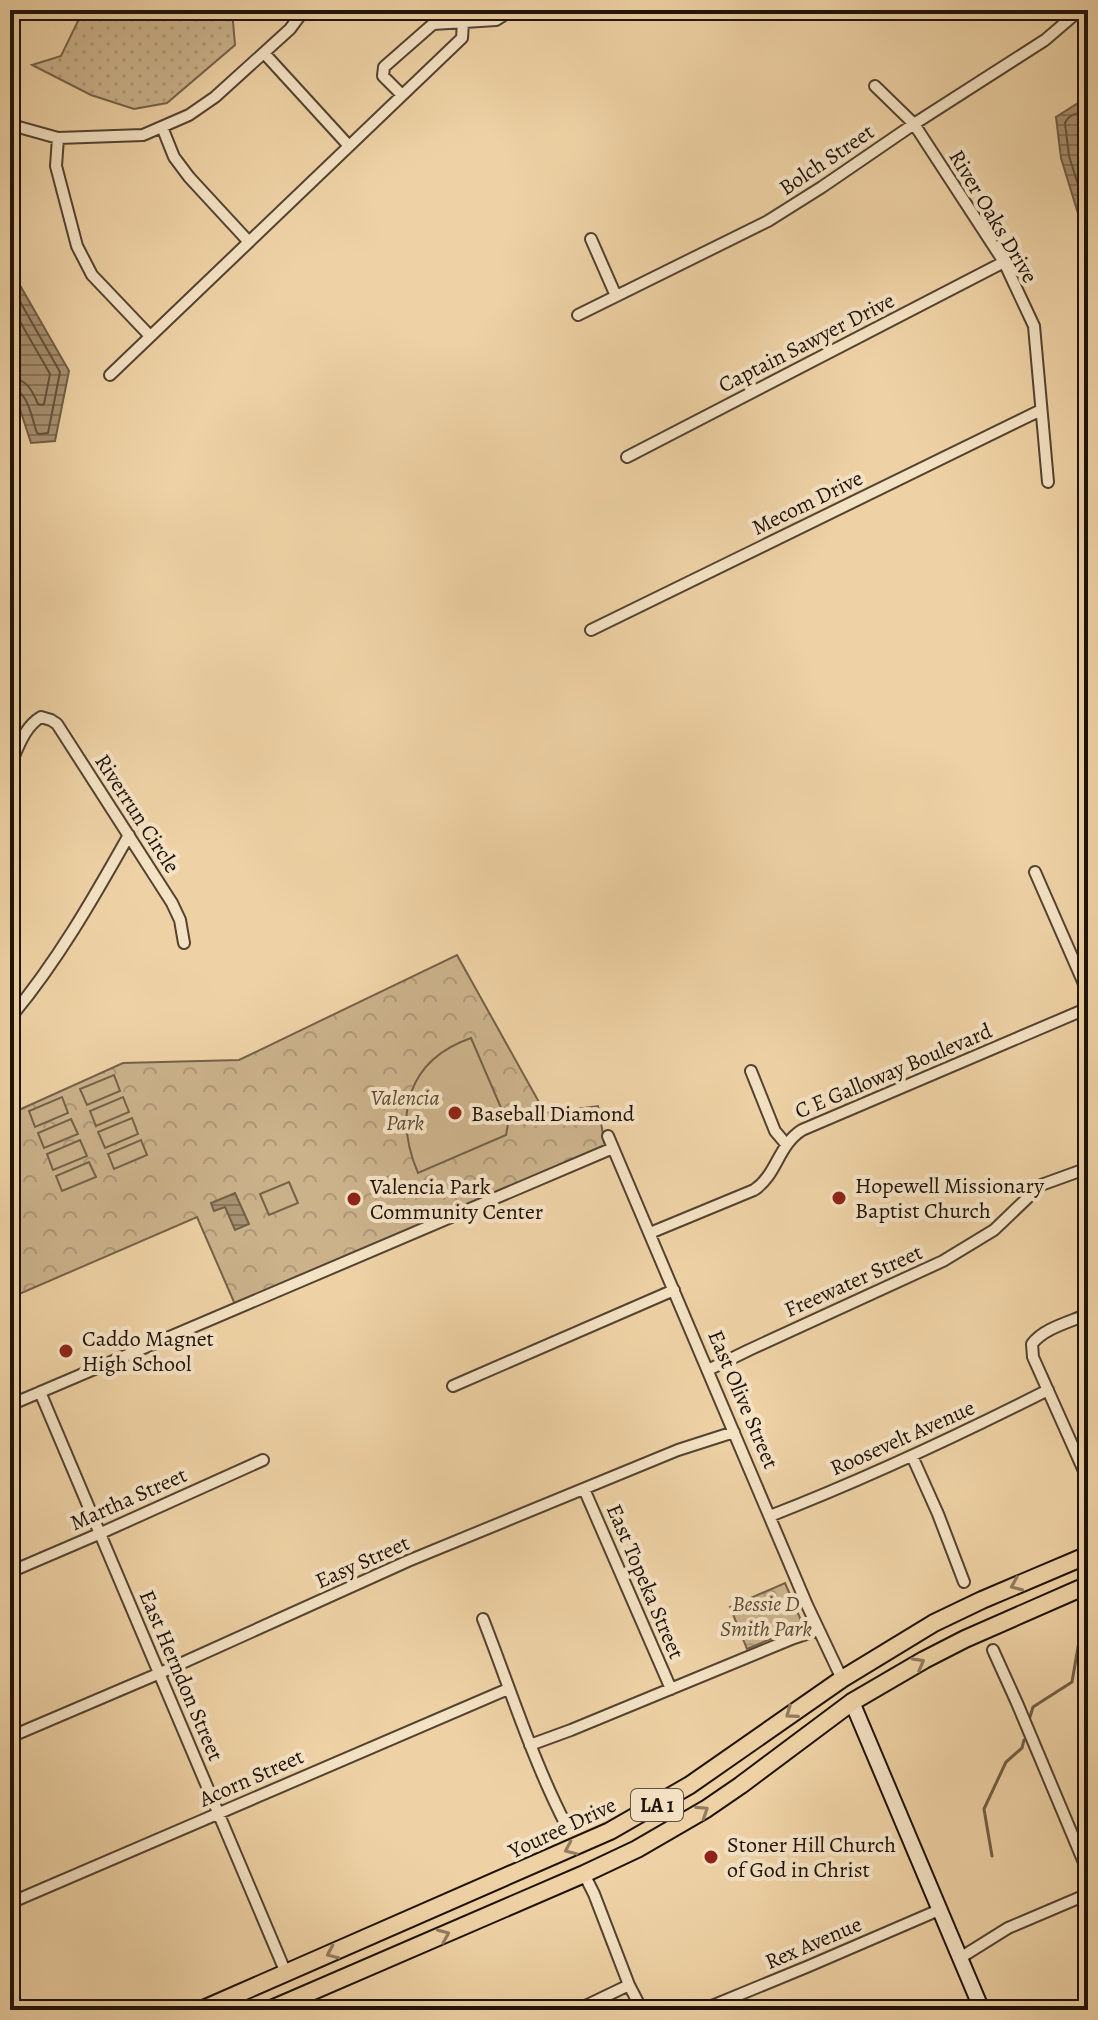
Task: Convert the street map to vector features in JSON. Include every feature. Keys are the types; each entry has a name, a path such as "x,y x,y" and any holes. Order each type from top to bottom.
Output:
{"main road":[{"name":"Youree Drive","path":"201,2010 635,1818 700,1779 842,1679 934,1623 1088,1555"},
{"name":"LA 1","path":"269,2010 299,2004 637,1849 706,1809 852,1702 951,1646 1088,1585"},
{"path":"842,1679 852,1702"},
{"path":"286,1973 299,2004"}],"street":[{"path":"15,126 58,138 143,135 189,115 215,97 290,29 304,10"},
{"path":"402,95 383,76 384,67 433,24 496,20 512,10"},
{"name":"Bolch Street","path":"578,315 768,221 1045,40 1080,10"},
{"path":"110,375 462,38 463,22"},
{"path":"264,53 349,146"},
{"name":"River Oaks Drive","path":"875,86 914,124 1004,262 1034,326 1048,482"},
{"path":"162,127 174,157 189,177 249,242"},
{"path":"58,138 56,166 77,246 92,275 150,336"},
{"path":"591,239 616,296"},
{"name":"Captain Sawyer Drive","path":"627,457 1004,262"},
{"name":"Mecom Drive","path":"591,630 1041,410"},
{"name":"Riverrun Circle","path":"10,765 36,719 51,720 62,732 177,911 184,943"},
{"path":"10,1018 73,932 129,835"},
{"path":"1035,872 1088,993"},
{"name":"C E Galloway Boulevard","path":"650,1233 754,1190 766,1181 786,1144 802,1130 1088,1008"},
{"path":"751,1071 775,1131 786,1144"},
{"name":"East Olive Street","path":"608,1136 818,1630 842,1679"},
{"path":"10,1405 613,1148"},
{"name":"Freewater Street","path":"708,1370 943,1261 994,1230 1041,1185 1088,1168"},
{"path":"453,1386 674,1290"},
{"path":"1088,1314 1049,1331 1032,1344 1033,1357 1088,1480"},
{"name":"Roosevelt Avenue","path":"770,1516 861,1480 1048,1390"},
{"name":"East Herndon Street","path":"44,1391 286,1973"},
{"name":"Easy Street","path":"10,1737 382,1572 678,1450 734,1432"},
{"path":"912,1456 964,1582"},
{"name":"Martha Street","path":"10,1572 263,1460"},
{"name":"East Topeka Street","path":"584,1489 671,1689"},
{"path":"483,1619 530,1745 566,1825"},
{"path":"530,1745 818,1630"},
{"path":"993,1650 1088,1872"},
{"name":"Acorn Street","path":"10,1903 508,1689"},
{"path":"852,1702 982,2010"},
{"path":"584,1874 642,2010"},
{"path":"960,1958 1008,1928 1088,1894"},
{"name":"Rex Avenue","path":"702,2010 939,1910"},
{"path":"577,2010 629,1985"}],"green space":[{"path":"78,10 232,10 235,45 167,103 134,109 91,95 32,65 61,56 80,17"},
{"name":"Valencia Park","path":"457,955 545,1113 598,1106 606,1151 237,1309 197,1217 10,1298 10,1114 123,1063 239,1060"},
{"name":"Baseball Diamond","path":"471,1038 508,1124 506,1135 418,1173 407,1130 407,1110 412,1092 420,1075 433,1060"},
{"path":"114,1075 120,1091 87,1105 80,1089"},
{"path":"62,1097 68,1113 35,1127 29,1111"},
{"path":"123,1097 129,1112 96,1126 90,1111"},
{"path":"132,1118 138,1134 105,1148 98,1132"},
{"path":"71,1119 78,1134 44,1148 38,1133"},
{"path":"80,1140 87,1156 53,1170 47,1154"},
{"path":"141,1140 147,1155 114,1169 108,1154"},
{"path":"89,1162 96,1177 62,1191 56,1176"},
{"path":"289,1182 298,1203 269,1215 260,1194"},
{"name":"Bessie D Smith Park","path":"785,1583 803,1625 747,1649 730,1607"}],"water":[{"path":"913,10 959,10 950,18 926,19"},
{"path":"1078,103 1088,105 1088,246 1061,158 1056,117"},
{"path":"10,264 69,371 55,441 31,443 17,400 10,393"},
{"path":"235,1193 249,1224 235,1230 225,1207 214,1211 211,1203"}],"waterway":[{"path":"1030,1717 1033,1707 1072,1682 1081,1630 1088,1625"},
{"path":"992,1856 984,1809 1006,1762 1022,1748 1024,1740"}],"place":[{"name":"Baseball Diamond","path":"455,1113"},
{"name":"Hopewell Missionary Baptist Church","path":"839,1198"},
{"name":"Valencia Park Community Center","path":"354,1199"},
{"name":"Caddo Magnet High School","path":"66,1351"},
{"name":"Stoner Hill Church of God in Christ","path":"711,1857"}]}
